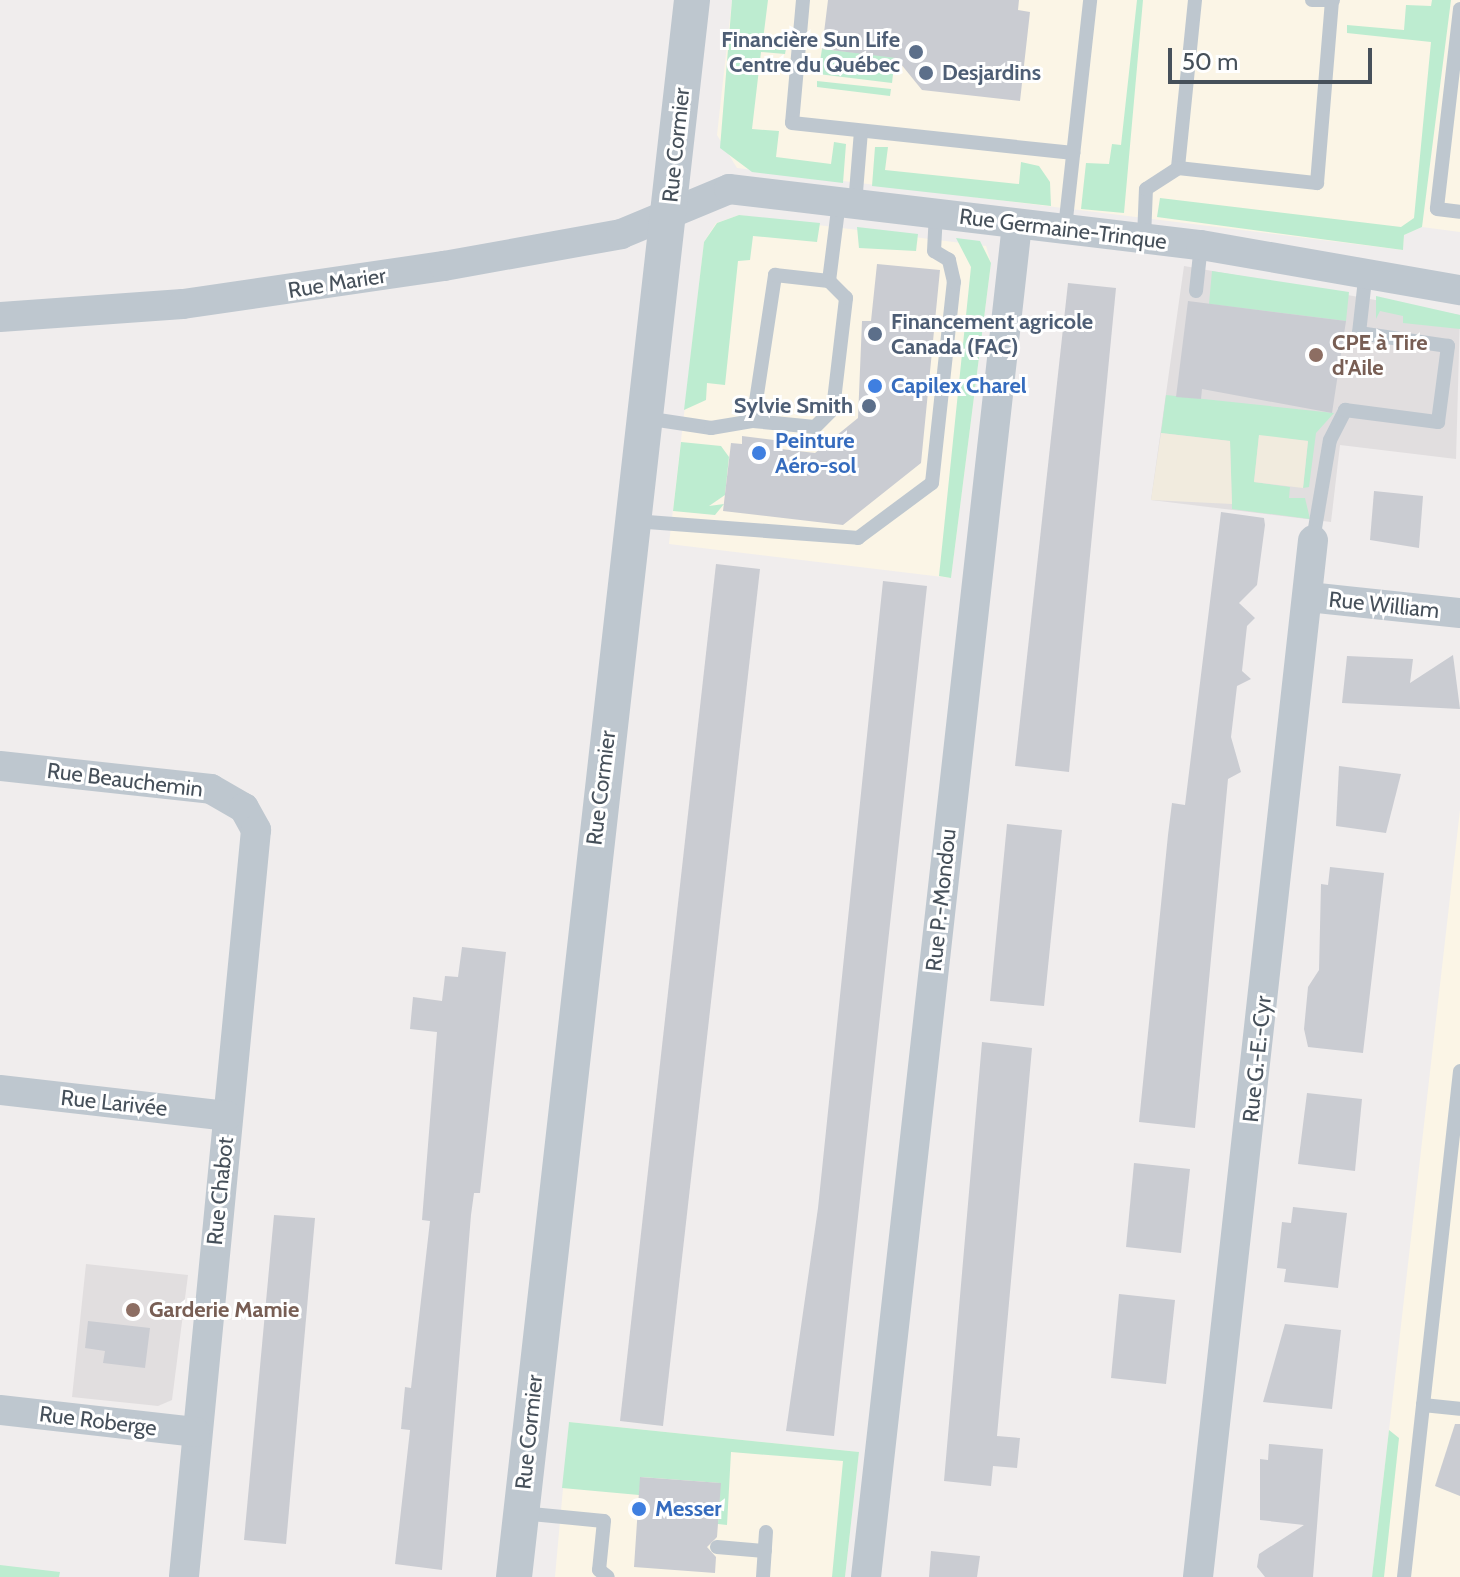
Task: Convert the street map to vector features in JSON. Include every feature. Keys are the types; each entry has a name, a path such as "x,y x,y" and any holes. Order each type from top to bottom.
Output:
{"street":[{"name":"Rue Cormier","path":"514,1577 692,0"},
{"name":"Rue Germaine-Trinque","path":"668,214 722,189 1201,245 1366,269 1460,290"},
{"name":"Rue Marier","path":"0,317 312,288 621,234 668,214"},
{"name":"Rue P.-Mondou","path":"866,1577 1017,224"},
{"name":"Rue G.-E.-Cyr","path":"1198,1577 1313,540"},
{"name":"Rue William","path":"1308,597 1460,613"},
{"name":"Rue Beauchemin","path":"0,766 211,789 244,808"},
{"name":"Rue Chabot","path":"184,1577 195,1432 257,846 244,808"},
{"name":"Rue Larivée","path":"0,1090 227,1116"},
{"name":"Rue Roberge","path":"0,1410 195,1432"}],"lane":[{"path":"803,0 792,123 1073,153"},
{"path":"1065,228 1090,0"},
{"path":"1178,168 1195,0"},
{"path":"1144,238 1146,189 1178,168 1317,183 1333,1 1312,0"},
{"path":"1460,9 1437,209 1460,212"},
{"path":"829,281 861,131"},
{"path":"632,521 858,538 932,483 954,282 949,260 934,251 936,214"},
{"path":"1196,291 1201,245"},
{"path":"1313,540 1330,440 1345,410 1438,422 1448,346 1359,333 1366,269"},
{"path":"644,417 711,428 753,421 808,428 833,409 846,298 829,281 775,275 753,421"},
{"path":"1404,1577 1460,1071"},
{"path":"1423,1405 1460,1409"},
{"path":"520,1513 604,1521 599,1570 608,1577"},
{"path":"763,1577 766,1532"},
{"path":"717,1547 765,1551"}],"shaded area":[{"path":"732,0 1460,0 1460,232 1422,227 1404,235 1403,250 737,168 717,135"},
{"path":"739,215 986,246 991,263 951,578 669,544 704,242 716,223"},
{"name":"CPE à Tire d'Aile","path":"1184,266 1460,315 1456,459 1340,445 1331,522 1151,500"},
{"path":"1460,810 1460,1577 1372,1577 1389,1430"},
{"name":"Garderie Mamie","path":"86,1264 188,1275 172,1400 158,1406 72,1397"},
{"path":"569,1422 859,1452 845,1577 555,1577"}],"green space":[{"path":"732,0 768,0 763,40 787,43 785,54 761,52 752,129 779,131 776,157 831,164 834,142 846,144 843,183 752,172 720,148"},
{"path":"1137,0 1143,0 1124,213 1081,209 1086,163 1109,164 1112,144 1121,145"},
{"path":"1432,0 1451,0 1422,227 1404,235 1403,250 1157,217 1160,198 1401,227 1414,218 1431,42 1347,33 1347,25 1404,30 1406,5 1431,6"},
{"path":"822,49 895,57 892,83 818,74"},
{"path":"817,81 891,89 890,96 817,87"},
{"path":"875,147 888,147 885,170 1019,184 1021,162 1039,166 1050,182 1051,206 872,186"},
{"path":"739,215 820,223 817,242 753,236 750,260 738,261 725,385 707,383 706,400 684,410 704,242 717,223"},
{"path":"857,227 918,234 916,251 859,248"},
{"path":"956,238 980,241 991,263 951,578 939,576 971,267"},
{"path":"1212,271 1349,292 1346,321 1209,304"},
{"path":"1376,296 1460,315 1460,329 1403,323 1403,316 1380,311 1376,319"},
{"path":"1166,395 1334,413 1316,433 1309,487 1303,488 1308,441 1259,436 1254,482 1290,487 1289,498 1305,498 1310,519 1232,509 1230,441 1161,433"},
{"path":"681,442 721,446 729,457 725,495 709,506 724,504 715,515 673,511"},
{"path":"569,1422 859,1452 845,1577 832,1577 843,1461 731,1452 727,1525 718,1524 720,1483 641,1477 639,1495 562,1488"},
{"path":"1389,1430 1399,1438 1384,1577 1372,1577"},
{"path":"0,1565 60,1572 59,1577 0,1577"}],"sand":[{"path":"1161,433 1230,441 1232,504 1151,500"},
{"path":"1259,435 1308,441 1303,488 1254,482"}],"building":[{"path":"828,0 1019,0 1018,10 1030,12 1020,101 922,90 896,58 822,49"},
{"path":"877,264 940,270 921,463 843,525 723,511 731,443 742,444 742,436 782,441 781,449 815,453 858,418 862,321 871,321"},
{"path":"1068,283 1116,288 1069,772 1015,766"},
{"path":"1188,301 1346,321 1332,413 1202,389 1201,399 1176,397"},
{"path":"1374,491 1423,496 1419,548 1370,540"},
{"path":"1221,512 1264,518 1265,525 1257,585 1239,603 1255,618 1247,626 1242,671 1251,679 1237,686 1231,737 1241,772 1228,779 1195,1128 1139,1122 1172,803 1185,805"},
{"path":"716,564 760,569 663,1426 620,1421"},
{"path":"883,581 927,586 834,1436 786,1431 818,1208"},
{"path":"1453,655 1460,709 1342,703 1347,656 1413,659 1410,683"},
{"path":"1339,766 1401,774 1386,833 1336,826"},
{"path":"1007,824 1062,830 1044,1006 990,1001"},
{"path":"1330,867 1384,873 1363,1053 1308,1047 1304,1029 1308,987 1319,970 1321,884 1328,885"},
{"path":"462,947 506,952 480,1193 474,1193 471,1215 442,1570 395,1564 410,1430 401,1429 405,1387 411,1388 430,1221 422,1220 437,1032 410,1029 413,997 442,1001 445,976 458,977"},
{"path":"982,1042 1032,1048 997,1436 1020,1438 1017,1468 993,1466 991,1486 944,1481"},
{"path":"1307,1093 1362,1099 1355,1171 1298,1164"},
{"path":"1134,1163 1190,1169 1181,1253 1126,1247"},
{"path":"1293,1207 1347,1213 1338,1288 1284,1282 1286,1269 1277,1268 1282,1222 1291,1223"},
{"path":"274,1215 315,1218 286,1544 244,1540"},
{"path":"1119,1294 1175,1300 1166,1384 1111,1378"},
{"path":"88,1321 150,1328 145,1368 103,1363 105,1351 85,1348"},
{"path":"1285,1324 1341,1330 1332,1409 1263,1402"},
{"path":"1455,1424 1460,1424 1460,1496 1435,1486"},
{"path":"1269,1444 1323,1449 1313,1577 1265,1577 1257,1567 1259,1554 1304,1525 1260,1520 1260,1459 1268,1460"},
{"path":"640,1477 721,1483 717,1537 707,1547 716,1557 715,1573 634,1567"},
{"path":"931,1551 980,1556 977,1577 929,1577"}],"place":[{"name":"Financière Sun Life Centre du Québec","path":"916,52"},
{"name":"Desjardins","path":"926,73"},
{"name":"Financement agricole Canada (FAC)","path":"875,334"},
{"name":"CPE à Tire d'Aile","path":"1316,355"},
{"name":"Capilex Charel","path":"875,386"},
{"name":"Sylvie Smith","path":"869,406"},
{"name":"Peinture Aéro-sol","path":"759,453"},
{"name":"Garderie Mamie","path":"133,1310"},
{"name":"Messer","path":"639,1509"}]}
